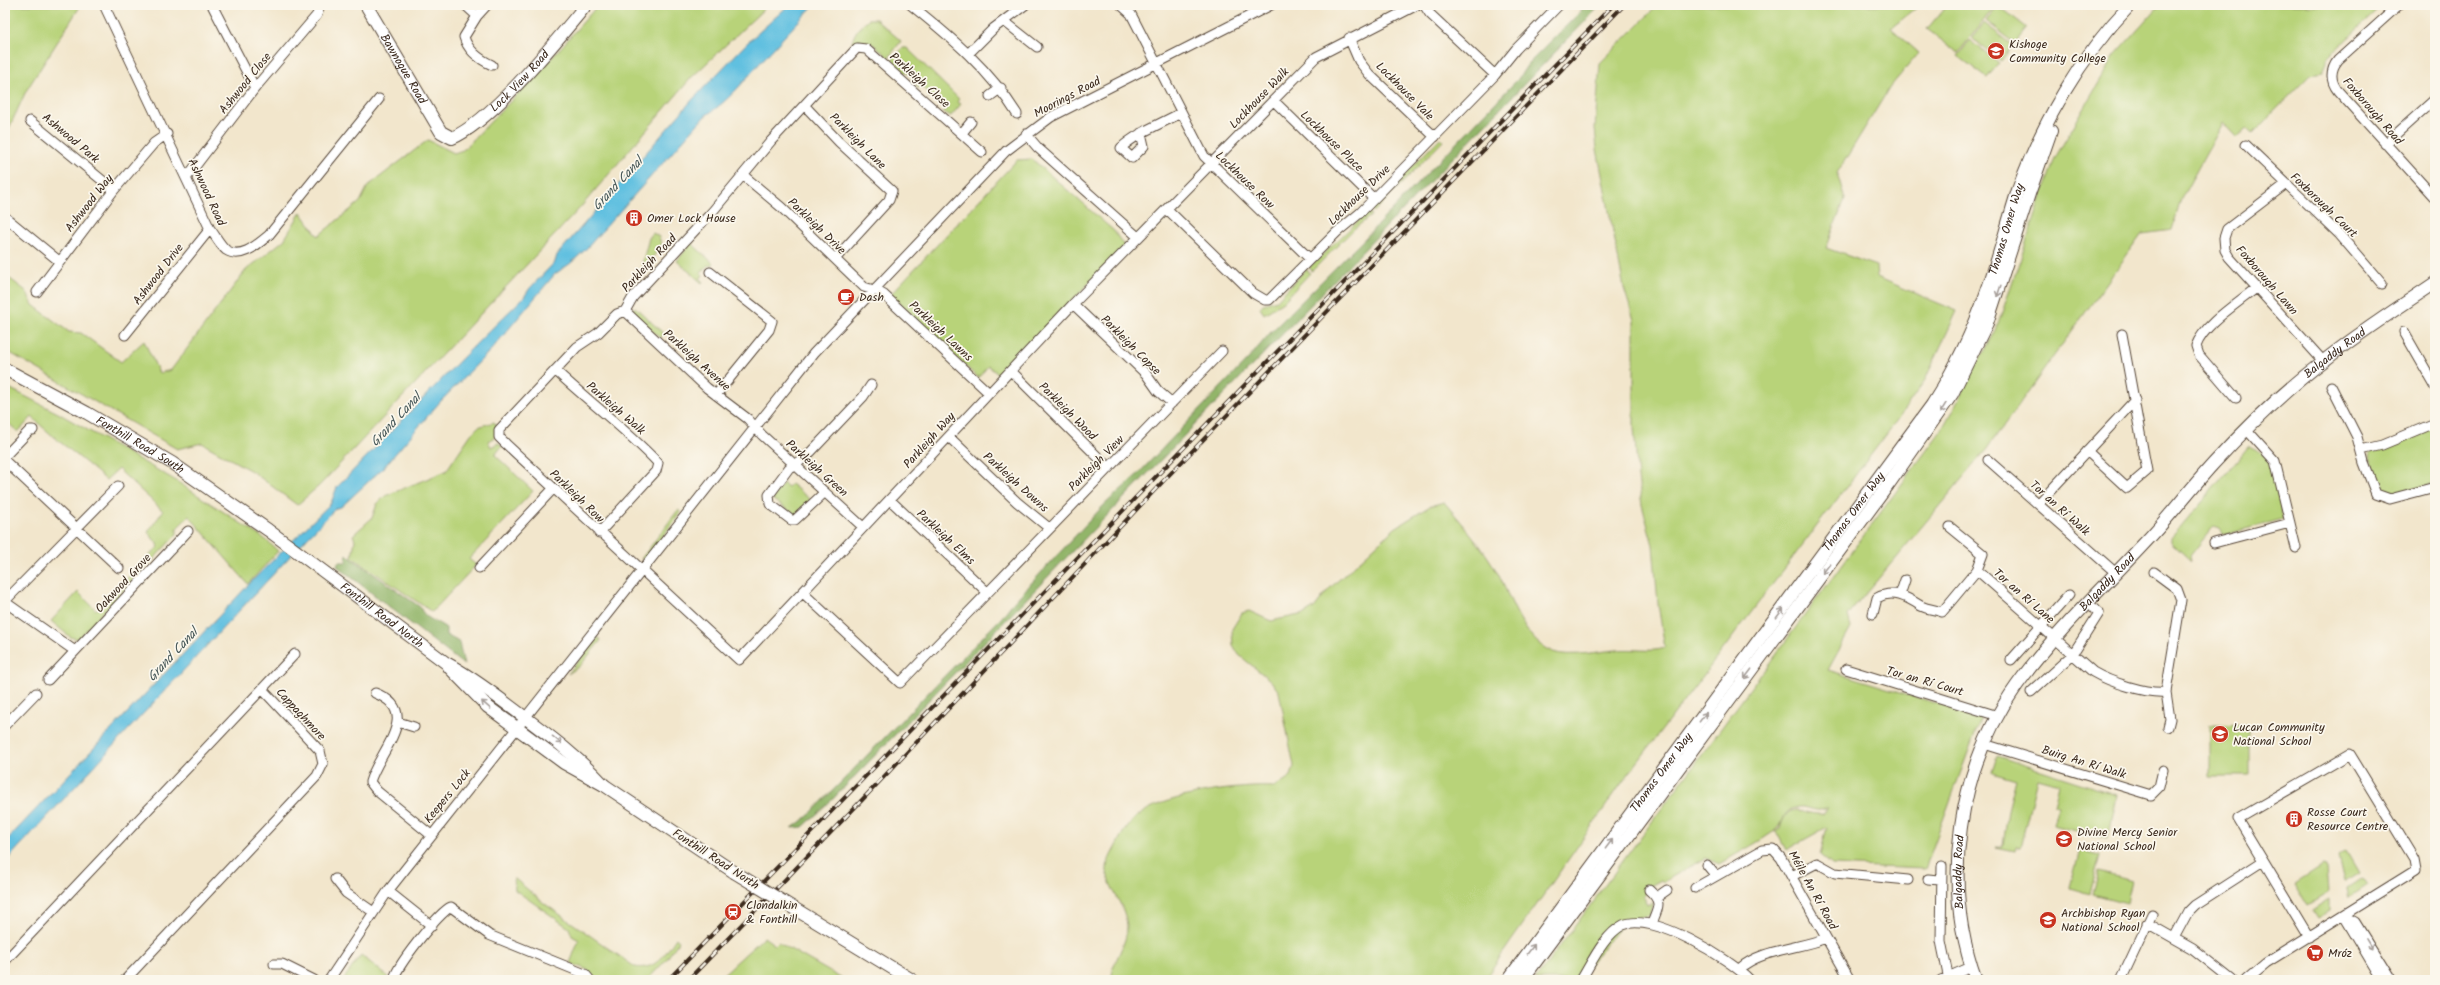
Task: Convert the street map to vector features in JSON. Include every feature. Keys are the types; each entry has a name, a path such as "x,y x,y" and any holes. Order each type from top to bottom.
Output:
{"street":[{"name":"Ashwood Road","path":"104,5 167,134 210,230 226,250 239,253 253,249 269,235 379,99"},
{"path":"212,5 255,88"},
{"name":"Ashwood Close","path":"187,177 255,88 317,16 320,5"},
{"name":"Bawnogue Road","path":"366,5 441,132"},
{"path":"465,5 477,16"},
{"path":"487,5 477,16 464,37 467,45 482,61 492,65"},
{"name":"Lock View Road","path":"441,132 452,138 464,132 503,98 586,5"},
{"path":"911,5 939,26 968,54 1001,88 1017,114"},
{"path":"968,54 1004,21 1025,5"},
{"name":"Lockhouse Row","path":"1121,5 1131,14 1155,65 1204,156 1310,259"},
{"name":"Moorings Road","path":"642,571 754,427 814,353 985,172 1026,134 1051,117 1272,5"},
{"name":"Lockhouse Walk","path":"1138,237 1316,57 1349,38 1417,5"},
{"path":"1424,5 1430,14 1495,76"},
{"name":"Lockhouse Drive","path":"1167,209 1253,293 1265,300 1272,297 1374,199 1495,76 1516,48 1559,5"},
{"name":"Thomas Omer Way","path":"1508,980 1932,405 1955,366 1977,319 2018,190 2049,120 2084,61 2130,5"},
{"name":"Thomas Omer Way","path":"1522,980 1941,411 1965,371 1988,323 2029,194 2054,123 2089,64 2107,40 2138,5"},
{"name":"Foxborough Road","path":"2399,5 2338,60 2332,73 2334,84 2338,91 2435,198"},
{"path":"1004,21 1037,47"},
{"name":"Lockhouse Vale","path":"1349,38 1359,61 1369,74 1435,137"},
{"name":"Parkleigh Road","path":"498,435 502,426 577,347 598,333 617,314 624,311 633,297 712,212 734,184 744,176 748,167 771,141 805,106 854,50 860,47"},
{"name":"Parkleigh Close","path":"860,47 866,49 900,77 982,152"},
{"path":"990,96 1001,88"},
{"path":"2385,144 2435,99"},
{"name":"Lockhouse Place","path":"1274,101 1374,199"},
{"name":"Parkleigh Lane","path":"805,106 839,142 892,191 892,195 835,259"},
{"path":"1141,133 1181,113"},
{"name":"Ashwood Park","path":"30,120 114,190"},
{"path":"962,133 971,122"},
{"name":"Ashwood Way","path":"38,292 59,261 114,190 154,143 167,134"},
{"path":"1026,134 1038,148 1138,237"},
{"name":"Foxborough Court","path":"2246,145 2339,234 2382,284"},
{"name":"Parkleigh Drive","path":"744,176 864,287 874,290"},
{"name":"Foxborough Lawn","path":"2286,184 2234,222 2226,234 2225,250 2229,257 2256,288 2323,361"},
{"path":"5,218 59,261"},
{"name":"Ashwood Drive","path":"125,335 210,230"},
{"name":"Parkleigh Way","path":"739,660 989,393 1138,237"},
{"path":"710,272 772,321 769,330 716,395"},
{"name":"Balgaddy Road","path":"1976,980 1971,967 1961,925 1958,859 1964,807 1973,771 1984,744 1998,716 2025,674 2055,639 2164,522 2214,463 2247,430 2323,361 2435,283"},
{"path":"2236,398 2199,355 2196,346 2199,337 2208,328 2256,288"},
{"name":"Parkleigh Lawns","path":"874,290 886,297 989,393"},
{"name":"Parkleigh Copse","path":"1073,304 1143,371 1158,390 1172,403"},
{"name":"Parkleigh Avenue","path":"624,311 716,395 748,419 754,427"},
{"path":"2404,332 2435,386"},
{"path":"2087,451 2127,488 2147,472 2122,334"},
{"name":"Parkleigh View","path":"802,593 900,683 1049,528 1222,352"},
{"name":"Fonthill Road South","path":"5,369 87,413 172,462 268,530 317,567"},
{"name":"Parkleigh Walk","path":"555,370 585,398 601,409 657,461 659,466 599,533"},
{"name":"Parkleigh Wood","path":"1011,371 1109,468"},
{"path":"825,492 795,520 790,520 770,504 768,498 770,492 789,468 797,464 863,397 872,385"},
{"path":"2331,386 2349,419 2361,450 2372,487 2382,498 2390,499 2435,487"},
{"path":"2038,504 2135,400"},
{"path":"2361,450 2388,442 2435,423"},
{"name":"Parkleigh Green","path":"754,427 797,464 825,492 864,527"},
{"path":"5,456 30,430 33,430"},
{"path":"2247,430 2274,462 2296,548"},
{"name":"Parkleigh Row","path":"498,435 599,533 739,660"},
{"name":"Parkleigh Downs","path":"949,437 1017,502 1049,528"},
{"name":"Tor an Rí Walk","path":"1988,460 2116,573"},
{"name":"Oakwood Grove","path":"5,461 77,527 118,568"},
{"path":"75,651 5,602 118,486"},
{"path":"479,568 552,489"},
{"name":"Parkleigh Elms","path":"890,500 987,592"},
{"path":"2214,543 2290,523"},
{"name":"Tor an Rí Lane","path":"1874,614 1877,598 1886,593 1900,595 1915,601 1922,606 1942,612 1977,570 1983,554 1950,527"},
{"name":"Oakwood Grove","path":"48,680 188,531"},
{"name":"Fonthill Road North","path":"317,567 446,663 467,674 526,717 582,762 604,785"},
{"name":"Tor an Rí Lane","path":"1977,570 2055,639 2104,679 2156,693 2166,692"},
{"name":"Keepers Lock","path":"329,980 372,911 642,571"},
{"path":"2154,572 2177,589 2181,600 2166,692 2170,719 2168,727"},
{"path":"1900,595 1905,580"},
{"path":"2011,660 2069,595"},
{"path":"2031,692 2073,654 2099,613 2094,608"},
{"path":"262,689 295,654"},
{"name":"Fonthill Road North","path":"446,663 463,684 488,707 564,763 604,785 734,872 912,980"},
{"name":"Tor an Rí Court","path":"1846,669 1998,716"},
{"name":"Cappaghmore","path":"5,962 262,689 320,751 323,764 317,776 125,980"},
{"path":"5,725 36,693"},
{"path":"375,694 390,701 398,713 398,722 370,782 377,791 431,835"},
{"path":"398,722 414,727"},
{"name":"Buirg An Rí Walk","path":"1984,744 2151,795 2158,787 2163,770"},
{"path":"2246,980 2266,963 2344,916 2415,872 2417,867 2350,754 2238,819 2309,937"},
{"name":"Méile An Rí Road","path":"1695,888 1767,848 1778,853 1850,980"},
{"path":"2174,938 2188,912 2195,905 2263,861"},
{"path":"1792,876 1817,863 1835,872 1908,880"},
{"path":"1707,865 1716,876"},
{"path":"1942,866 1940,880 1941,941 1946,979 1971,967"},
{"path":"335,879 346,893 372,911"},
{"path":"1928,879 1940,880"},
{"path":"1649,890 1657,897 1658,906 1652,923"},
{"path":"1657,897 1667,890"},
{"path":"388,891 432,926"},
{"path":"394,980 396,970 446,909 455,908 488,935 585,974 590,980"},
{"path":"2120,980 2152,914"},
{"path":"2344,916 2382,980"},
{"path":"2344,916 2355,922 2391,980"},
{"path":"1581,980 1612,933 1622,926 1634,922 1652,923 1718,955 1739,969 1750,980"},
{"path":"2147,923 2193,949 2232,980"},
{"path":"1739,969 1753,959 1826,938"},
{"path":"274,964 282,964 314,980"}],"green space":[{"path":"5,5 81,5 26,91 5,137"},
{"path":"598,5 768,5 691,78 579,209 320,485 297,505 253,472 202,443 177,449 5,350 5,275 26,291 33,305 69,332 81,333 121,362 144,341 159,373 171,370 246,270 284,240 301,212 318,236 360,202 368,186 428,140 454,153 463,150 543,68"},
{"path":"1587,5 1593,5 1597,9 829,803 803,827 792,828 807,817 1002,617 1011,605 1103,506 1138,474 1250,357 1271,332 1366,237 1518,79 1528,64"},
{"path":"1658,5 1920,5 1891,28 1919,53 1890,87 1837,173 1845,199 1826,248 1876,266 1877,277 1957,311 1925,380 1892,427 1624,780 1484,980 1110,980 1111,973 1123,946 1127,932 1127,925 1126,918 1111,885 1107,868 1108,861 1126,828 1137,816 1154,806 1169,801 1226,789 1275,787 1291,776 1294,766 1279,692 1271,681 1239,655 1233,645 1232,629 1242,613 1249,611 1271,621 1304,614 1314,608 1329,589 1395,528 1430,506 1444,502 1485,553 1497,572 1519,617 1534,638 1543,646 1560,654 1585,654 1665,648 1658,604 1653,545 1642,505 1638,478 1634,428 1634,320 1624,288 1597,149 1595,128 1600,63"},
{"path":"1947,5 1996,5 1958,53 1927,29"},
{"path":"1998,5 2027,28 2015,43 1986,21"},
{"path":"2160,5 2383,5 2328,57 2322,72 2311,74 2252,134 2246,128 2237,138 2223,123 2181,199 2172,230 2142,234 1986,450 1848,615 1851,628 1828,670 1981,717 1925,869 1832,865 1820,855 1827,827 1786,850 1776,831 1780,829 1783,820 1779,828 1755,844 1719,864 1705,858 1663,882 1661,880 1652,885 1643,896 1648,905 1654,902 1650,915 1625,920 1577,980 1535,980 1941,431 1996,330 2055,158 2115,55","holes":["1797,807 1818,810 1828,808 1823,814 1797,810 1787,813 1785,816 1786,813"]},
{"path":"869,19 876,19 901,41 887,60 884,58 886,55 873,44 871,46 861,42 852,45 853,38 857,30"},
{"path":"1984,23 2013,45 2001,61 1972,38"},
{"path":"1970,40 1999,63 1987,78 1958,56"},
{"path":"903,48 907,48 959,99 957,102 961,104 951,116 943,112 946,108 932,96 928,98 931,95 921,86 918,88 916,86 918,83 906,72 902,73 904,71 892,59"},
{"path":"1440,138 1443,141 1374,212 1371,209"},
{"path":"1032,159 1114,231 1124,246 1001,376 988,366 978,378 890,295 1017,160"},
{"path":"1369,211 1372,215 1355,228 1312,271 1309,267"},
{"path":"653,233 659,237 662,246 640,272 649,238"},
{"path":"691,243 713,263 710,266 708,265 701,273 703,275 700,279 703,282 702,283 677,261"},
{"path":"1306,269 1310,273 1283,302 1264,314 1260,308 1263,304 1277,300"},
{"path":"635,307 664,334 660,338 631,311"},
{"path":"5,386 58,413 173,479 265,539 278,551 248,584 189,516 177,528 177,534 78,639 70,637 51,621 78,592 96,610 159,546 148,532 163,511 118,469 106,480 32,417 18,432 5,420"},
{"path":"494,422 497,426 495,437 488,441 491,447 498,443 502,446 495,455 533,491 469,559 476,565 432,612 352,557 355,540 353,535 372,518 377,504 385,496 446,471 471,434 478,427"},
{"path":"2435,426 2435,483 2390,495 2379,491 2369,456 2370,452"},
{"path":"2249,446 2261,452 2271,463 2283,519 2223,535 2219,529 2213,527 2190,556 2191,561 2171,542 2171,538"},
{"path":"783,483 788,487 791,484 811,500 794,516 793,513 773,500 773,497"},
{"path":"678,510 681,512 646,559 641,559"},
{"path":"347,555 420,607 425,615 446,628 446,635 459,642 464,665 337,566 338,562 346,562"},
{"path":"597,637 601,640 580,666 568,674"},
{"path":"2210,725 2249,726 2249,776 2210,776"},
{"path":"1997,756 2117,795 2108,839 2053,825 2058,806 2054,805 2059,784 2037,778 2020,847 2016,847 2015,851 1996,847 2003,846 2008,810 2016,779 1992,772"},
{"path":"2080,850 2100,855 2090,894 2070,888"},
{"path":"2346,851 2359,873 2345,882 2339,856"},
{"path":"2323,866 2326,867 2328,893 2308,905 2295,884"},
{"path":"2099,872 2132,881 2127,903 2093,894"},
{"path":"514,878 545,904 635,967 642,968 655,964 660,960 676,938 679,941 666,960 647,980 595,980 588,970 570,963 579,940 572,936 569,928 515,890"},
{"path":"2362,878 2367,885 2349,897 2347,888"},
{"path":"2329,899 2329,911 2317,918 2312,910"},
{"path":"764,937 775,945 778,942 844,980 717,980"},
{"path":"361,955 387,976 388,980 343,980"}],"water":[{"path":"789,5 814,5 735,91 722,104 705,116 586,249 571,263 555,274 491,350 439,403 383,468 341,507 336,508 307,538 5,862 5,842 255,578 331,503 337,487 468,352 524,297 530,288 555,262 557,255 693,99 747,43"}],"railway":[{"path":"668,980 1613,5"},
{"path":"688,980 862,800 1170,474 1624,5"}],"place":[{"name":"Kishoge Community College","path":"1996,51"},
{"name":"Omer Lock House","path":"634,218"},
{"name":"Dash","path":"846,297"},
{"name":"Lucan Community National School","path":"2220,734"},
{"name":"Rosse Court Resource Centre","path":"2294,819"},
{"name":"Divine Mercy Senior National School","path":"2064,839"},
{"name":"Clondalkin & Fonthill","path":"733,912"},
{"name":"Archbishop Ryan National School","path":"2048,920"},
{"name":"Mróz","path":"2315,953"}],"water label":[{"name":"Grand Canal","path":"617,183"},
{"name":"Grand Canal","path":"395,419"},
{"name":"Grand Canal","path":"172,654"}]}
